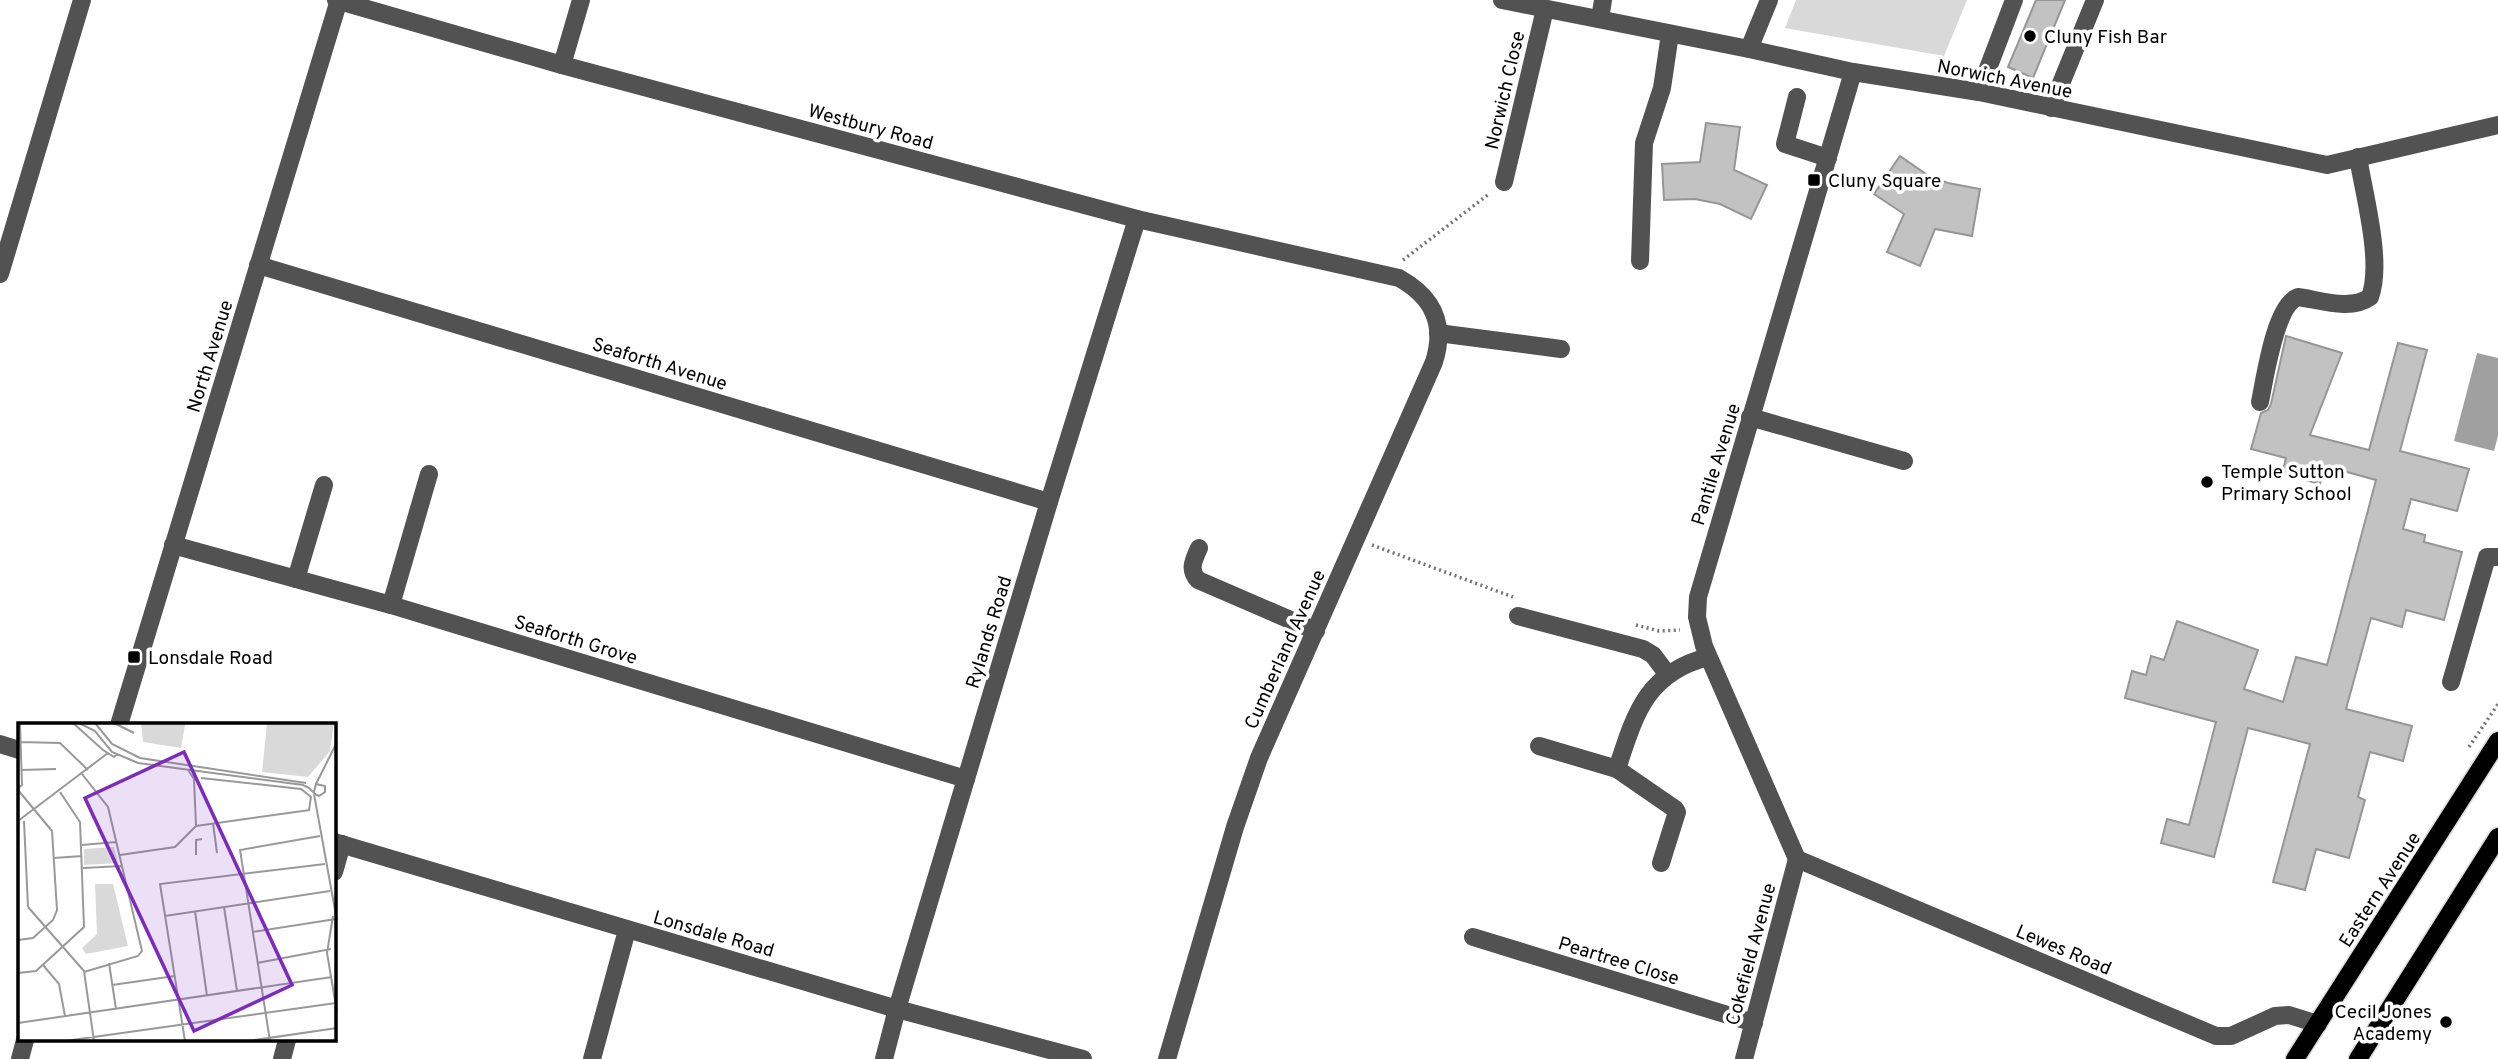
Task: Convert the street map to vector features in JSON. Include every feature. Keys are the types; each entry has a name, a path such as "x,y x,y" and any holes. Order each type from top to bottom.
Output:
{"main road":[{"name":"Eastern Avenue","path":"2295,1059 2498,741"},
{"path":"2358,1059 2498,837"}],"street":[{"path":"0,274 82,0"},
{"name":"Westbury Road","path":"338,0 562,65 1137,219 1392,276"},
{"name":"North Avenue","path":"120,723 338,0"},
{"path":"562,65 581,0"},
{"name":"Norwich Avenue","path":"1502,0 1853,72 1979,92 2327,165 2498,124"},
{"path":"1600,19 1603,0"},
{"path":"1749,49 1769,0"},
{"path":"1979,92 2014,0"},
{"path":"2051,108 2095,0"},
{"name":"Norwich Close","path":"1504,182 1545,9"},
{"path":"1640,261 1644,143 1662,88 1671,34"},
{"name":"Pantile Avenue","path":"1797,859 1708,657 1700,629 1698,597 1853,72"},
{"path":"1797,97 1785,144 1828,158"},
{"path":"2260,402 2280,315 2291,299 2298,297 2349,304 2362,303 2370,297 2374,251 2358,157"},
{"name":"Rylands Road","path":"884,1059 1049,502 1137,219"},
{"name":"Seaforth Avenue","path":"258,265 1049,502"},
{"name":"Cumberland Avenue","path":"1167,1059 1235,827 1255,769 1439,347 1434,312 1425,298 1415,287 1392,276"},
{"path":"1438,333 1560,349"},
{"path":"1750,417 1904,461"},
{"path":"391,605 429,474"},
{"path":"296,579 324,485"},
{"name":"Seaforth Grove","path":"173,545 391,605 966,779"},
{"path":"1199,548 1192,572 1198,580 1316,631"},
{"path":"2451,682 2487,557 2498,558"},
{"path":"1520,607 1643,649 1653,655 1668,674"},
{"path":"1616,769 1633,721 1652,688 1668,674 1695,660 1708,657"},
{"path":"0,744 18,750"},
{"path":"1539,746 1616,769 1677,812 1661,863"},
{"name":"Lonsdale Road","path":"338,843 897,1009 1083,1059"},
{"name":"Cokefield Avenue","path":"1744,1059 1797,859"},
{"name":"Lewes Road","path":"1797,859 2216,1036 2231,1036 2275,1016 2289,1015 2318,1024"},
{"path":"592,1059 627,930"},
{"name":"Peartree Close","path":"1473,937 1754,1023"},
{"path":"20,1059 24,1042"},
{"path":"282,1059 286,1042"}],"path":[{"path":"1392,276 1504,182"},
{"path":"1356,539 1501,594 1520,607"},
{"path":"1634,625 1659,631 1700,629"}],"shaded area":[{"path":"1796,0 1967,0 1944,56 1785,28"},
{"path":"2477,353 2498,358 2498,436 2494,451 2454,441"}],"building":[{"path":"2036,0 2065,0 2033,78 2008,67"},
{"path":"1706,123 1740,127 1734,170 1767,185 1751,219 1720,204 1695,199 1664,200 1662,164 1700,162"},
{"path":"1900,156 1929,176 1980,189 1972,236 1935,229 1920,266 1887,252 1904,214 1874,194"},
{"path":"2286,336 2342,353 2310,435 2369,450 2398,343 2427,350 2400,451 2469,469 2457,511 2411,499 2403,529 2425,535 2424,542 2462,552 2444,620 2406,610 2402,627 2371,618 2346,709 2412,726 2403,761 2370,752 2358,797 2365,800 2349,858 2316,849 2305,890 2273,882 2310,744 2248,728 2214,857 2161,843 2167,819 2189,825 2216,722 2125,698 2132,671 2146,675 2151,656 2164,660 2177,621 2258,650 2244,689 2283,702 2296,657 2327,665 2376,480 2325,466 2320,484 2282,474 2286,458 2251,449 2261,413 2268,410 2271,404"}],"place":[{"name":"Cluny Fish Bar","path":"2030,36"},
{"name":"Cluny Square","path":"1814,180"},
{"name":"Temple Sutton Primary School","path":"2207,482"},
{"name":"Lonsdale Road","path":"134,657"},
{"name":"Cecil Jones Academy","path":"2446,1022"}]}
